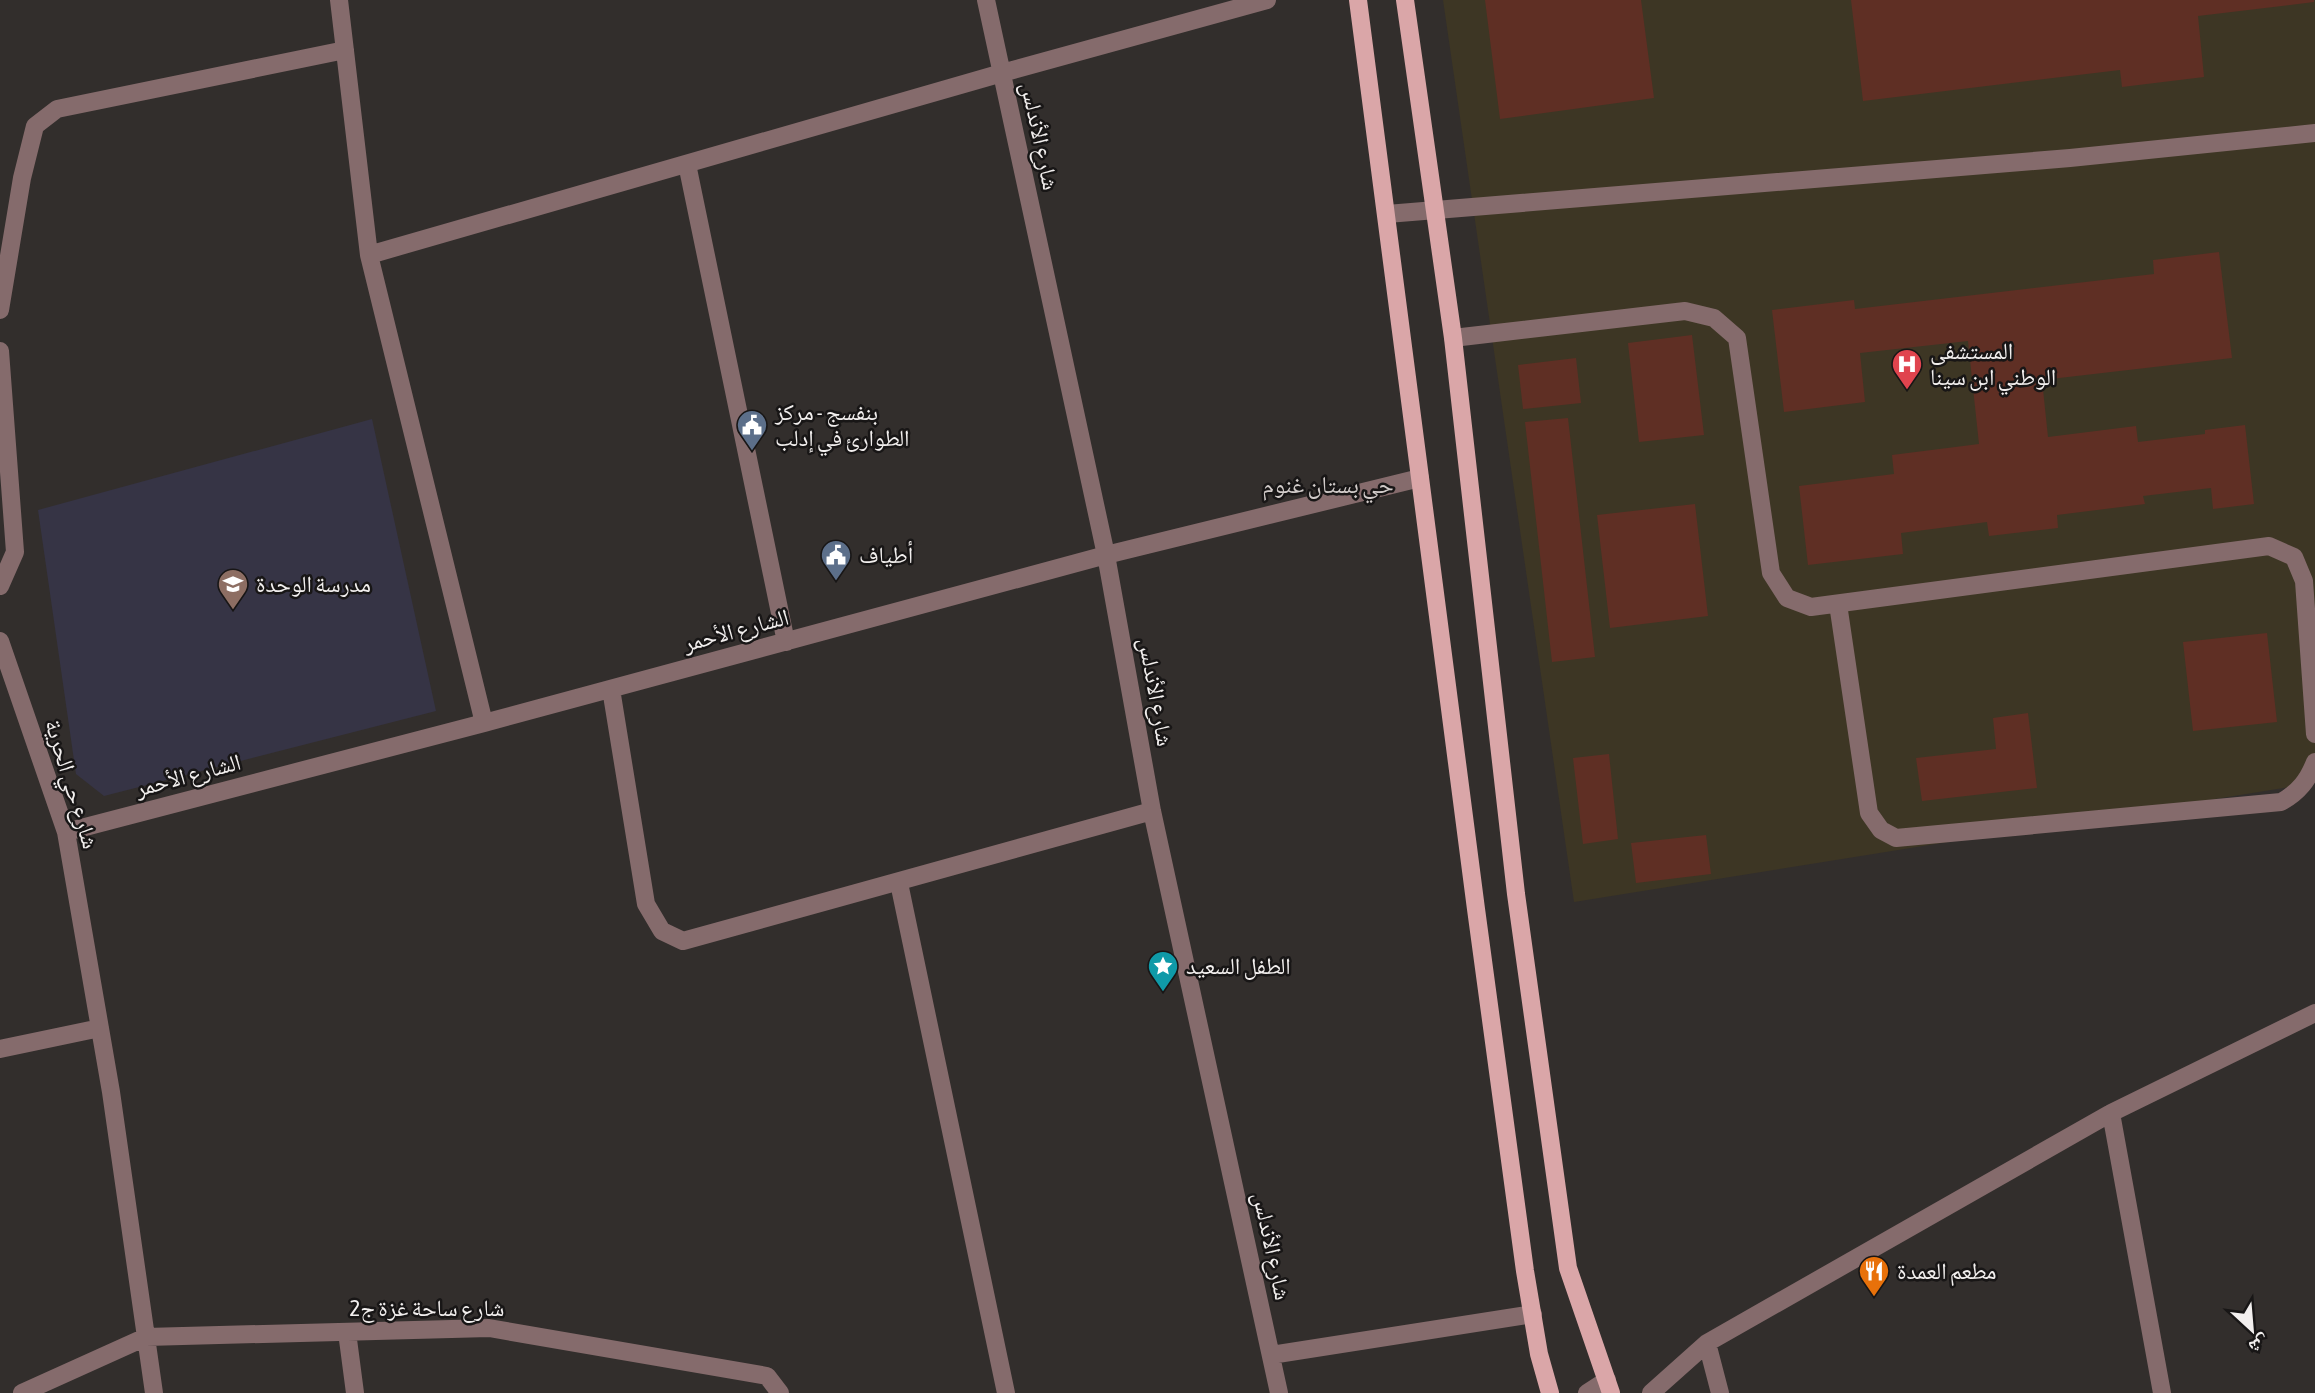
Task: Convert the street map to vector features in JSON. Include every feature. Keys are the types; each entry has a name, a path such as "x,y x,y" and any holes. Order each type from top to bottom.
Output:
{"main road":[{"path":"1358,0 1523,1258 1539,1354 1550,1393"},
{"path":"1405,0 1453,338 1516,894 1568,1268 1609,1387"}],"street":[{"path":"339,0 369,255 484,723"},
{"name":"شارع الأندلس","path":"986,0 1106,555 1152,811 1279,1393"},
{"path":"369,255 1002,73 1267,0"},
{"path":"0,310 22,178 35,126 57,109 345,50"},
{"path":"1387,214 2057,159 2315,133"},
{"path":"687,164 786,642"},
{"path":"1453,338 1685,311 1714,318 1737,338 1771,573 1787,598 1811,607 2269,546 2294,557 2304,581 2315,734"},
{"path":"0,351 15,552 0,586"},
{"name":"الشارع الأحمر","path":"66,832 484,723 1106,555 1420,478"},
{"path":"1838,604 1869,813 1881,830 1896,838 2281,802 2296,794 2315,762"},
{"name":"شارع حي الحرية","path":"0,641 66,832 111,1092 154,1393"},
{"path":"611,689 646,904 662,931 683,941 1152,811"},
{"path":"899,883 1006,1393"},
{"path":"1651,1393 1707,1343 2111,1112 2315,1013"},
{"path":"0,1049 100,1028"},
{"path":"2111,1112 2162,1393"},
{"path":"1271,1355 1533,1314"},
{"name":"شارع ساحة غزة ج2","path":"146,1337 489,1328 767,1376 780,1393"},
{"path":"346,1332 355,1393"},
{"path":"22,1393 146,1337"},
{"path":"1707,1343 1720,1393"},
{"path":"1587,1393 1609,1387"}],"shaded area":[{"name":"المستشفى الوطني ابن سينا","path":"1443,0 2315,0 2315,783 1574,902"},
{"name":"مدرسة الوحدة","path":"372,419 436,711 104,796 76,774 38,510"}],"building":[{"path":"1485,0 1641,0 1654,98 1500,119"},
{"path":"1851,0 2314,2 2198,16 2204,77 2122,87 2120,70 1863,101"},
{"path":"2219,252 2232,358 2042,380 2048,437 2136,426 2138,442 2205,434 2205,430 2245,425 2254,504 2213,509 2211,488 2143,496 2145,504 2057,515 2058,528 1989,536 1987,522 1901,533 1903,554 1808,565 1799,486 1894,474 1892,455 1979,444 1968,341 1860,353 1865,402 1784,412 1772,310 1854,300 1855,309 2154,274 2153,260"},
{"path":"1692,335 1704,435 1639,442 1628,343"},
{"path":"1576,358 1581,403 1523,409 1518,365"},
{"path":"1568,418 1595,657 1552,662 1525,422"},
{"path":"1695,504 1708,616 1610,628 1597,515"},
{"path":"2267,633 2277,722 2193,731 2183,642"},
{"path":"2028,713 2037,788 1922,801 1916,758 1996,749 1993,718"},
{"path":"1609,754 1618,839 1583,844 1573,758"},
{"path":"1706,835 1711,874 1636,883 1631,843"}],"place":[{"name":"المستشفى الوطني ابن سينا","path":"1907,391"},
{"name":"بنفسج - مركز الطوارئ في إدلب","path":"752,452"},
{"name":"أطياف","path":"836,582"},
{"name":"مدرسة الوحدة","path":"233,611"},
{"name":"الطفل السعيد","path":"1163,993"},
{"name":"مطعم العمدة","path":"1874,1298"}],"district":[{"name":"حي بستان غنوم","path":"1328,485"}]}
